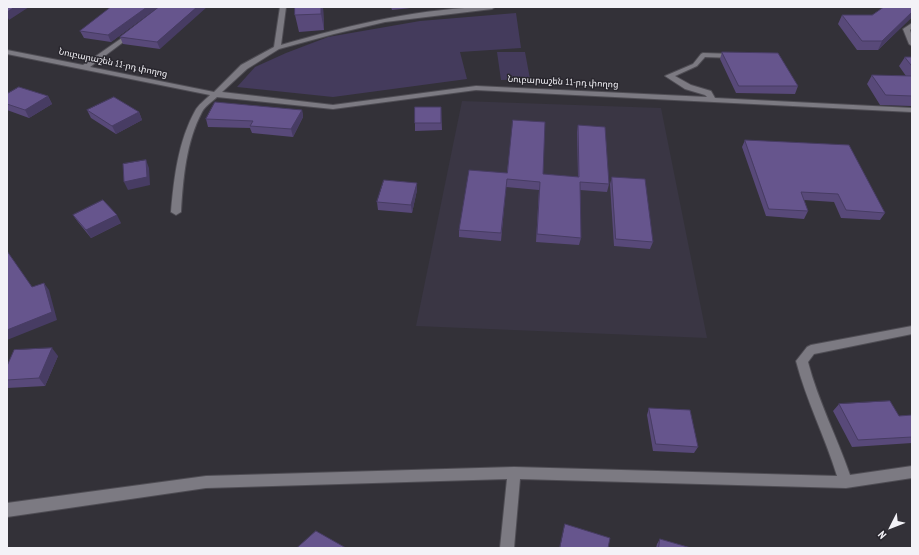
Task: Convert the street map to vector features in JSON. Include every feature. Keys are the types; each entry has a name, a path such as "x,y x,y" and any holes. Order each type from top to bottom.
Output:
{"street":[{"path":"277,48 283,7"},
{"path":"176,212 179,173 188,138 199,110 244,66 277,48 332,32 384,20 492,7"},
{"path":"912,24 906,29 912,44"},
{"path":"85,67 137,29"},
{"name":"Նուբարաշեն 11-րդ փողոց","path":"7,52 215,94 333,107 476,88 912,110"},
{"path":"713,100 708,93 688,87 669,76 695,65 703,55 739,57"},
{"path":"846,482 832,441 808,385 802,361 811,350 912,330"},
{"path":"7,510 206,482 514,473 846,482 912,472"},
{"path":"507,548 514,473"}],"shaded area":[{"path":"516,13 521,48 460,52 467,79 333,97 237,87 255,67 328,37 420,21"},
{"path":"497,52 525,52 530,79 501,80"},
{"path":"462,101 661,108 707,338 416,326"}],"building":[{"path":"7,7 15,7 7,12"},
{"path":"111,7 147,7 108,35 80,31"},
{"path":"159,7 197,7 157,42 120,37"},
{"path":"295,7 321,7 321,14 295,15"},
{"path":"884,7 912,7 912,12 882,41 862,41 842,15 872,15"},
{"path":"722,52 778,53 798,86 739,86"},
{"path":"905,57 912,57 912,66"},
{"path":"872,75 912,76 912,96 886,95"},
{"path":"19,87 48,96 25,110 7,104 7,94"},
{"path":"114,97 139,112 112,126 87,110"},
{"path":"215,102 302,110 291,129 250,126 253,121 206,119"},
{"path":"415,107 441,107 441,123 415,123"},
{"path":"513,120 545,122 543,174 579,177 578,125 605,127 609,184 580,182 581,238 537,234 540,182 507,179 501,233 459,230 469,170 507,173"},
{"path":"745,140 849,145 885,213 846,210 838,194 801,192 808,211 769,209"},
{"path":"146,160 147,177 124,182 123,164"},
{"path":"612,177 645,179 653,242 616,239"},
{"path":"384,180 417,183 411,205 377,202"},
{"path":"103,200 117,215 86,230 73,215"},
{"path":"7,251 32,287 44,283 52,312 7,330"},
{"path":"52,348 39,378 7,380 7,366 14,350"},
{"path":"890,401 899,416 912,415 912,437 858,440 839,404"},
{"path":"649,408 690,410 698,447 656,444"},
{"path":"565,524 610,538 608,548 560,548"},
{"path":"316,531 346,548 297,548"},
{"path":"660,539 691,548 659,548"}]}
